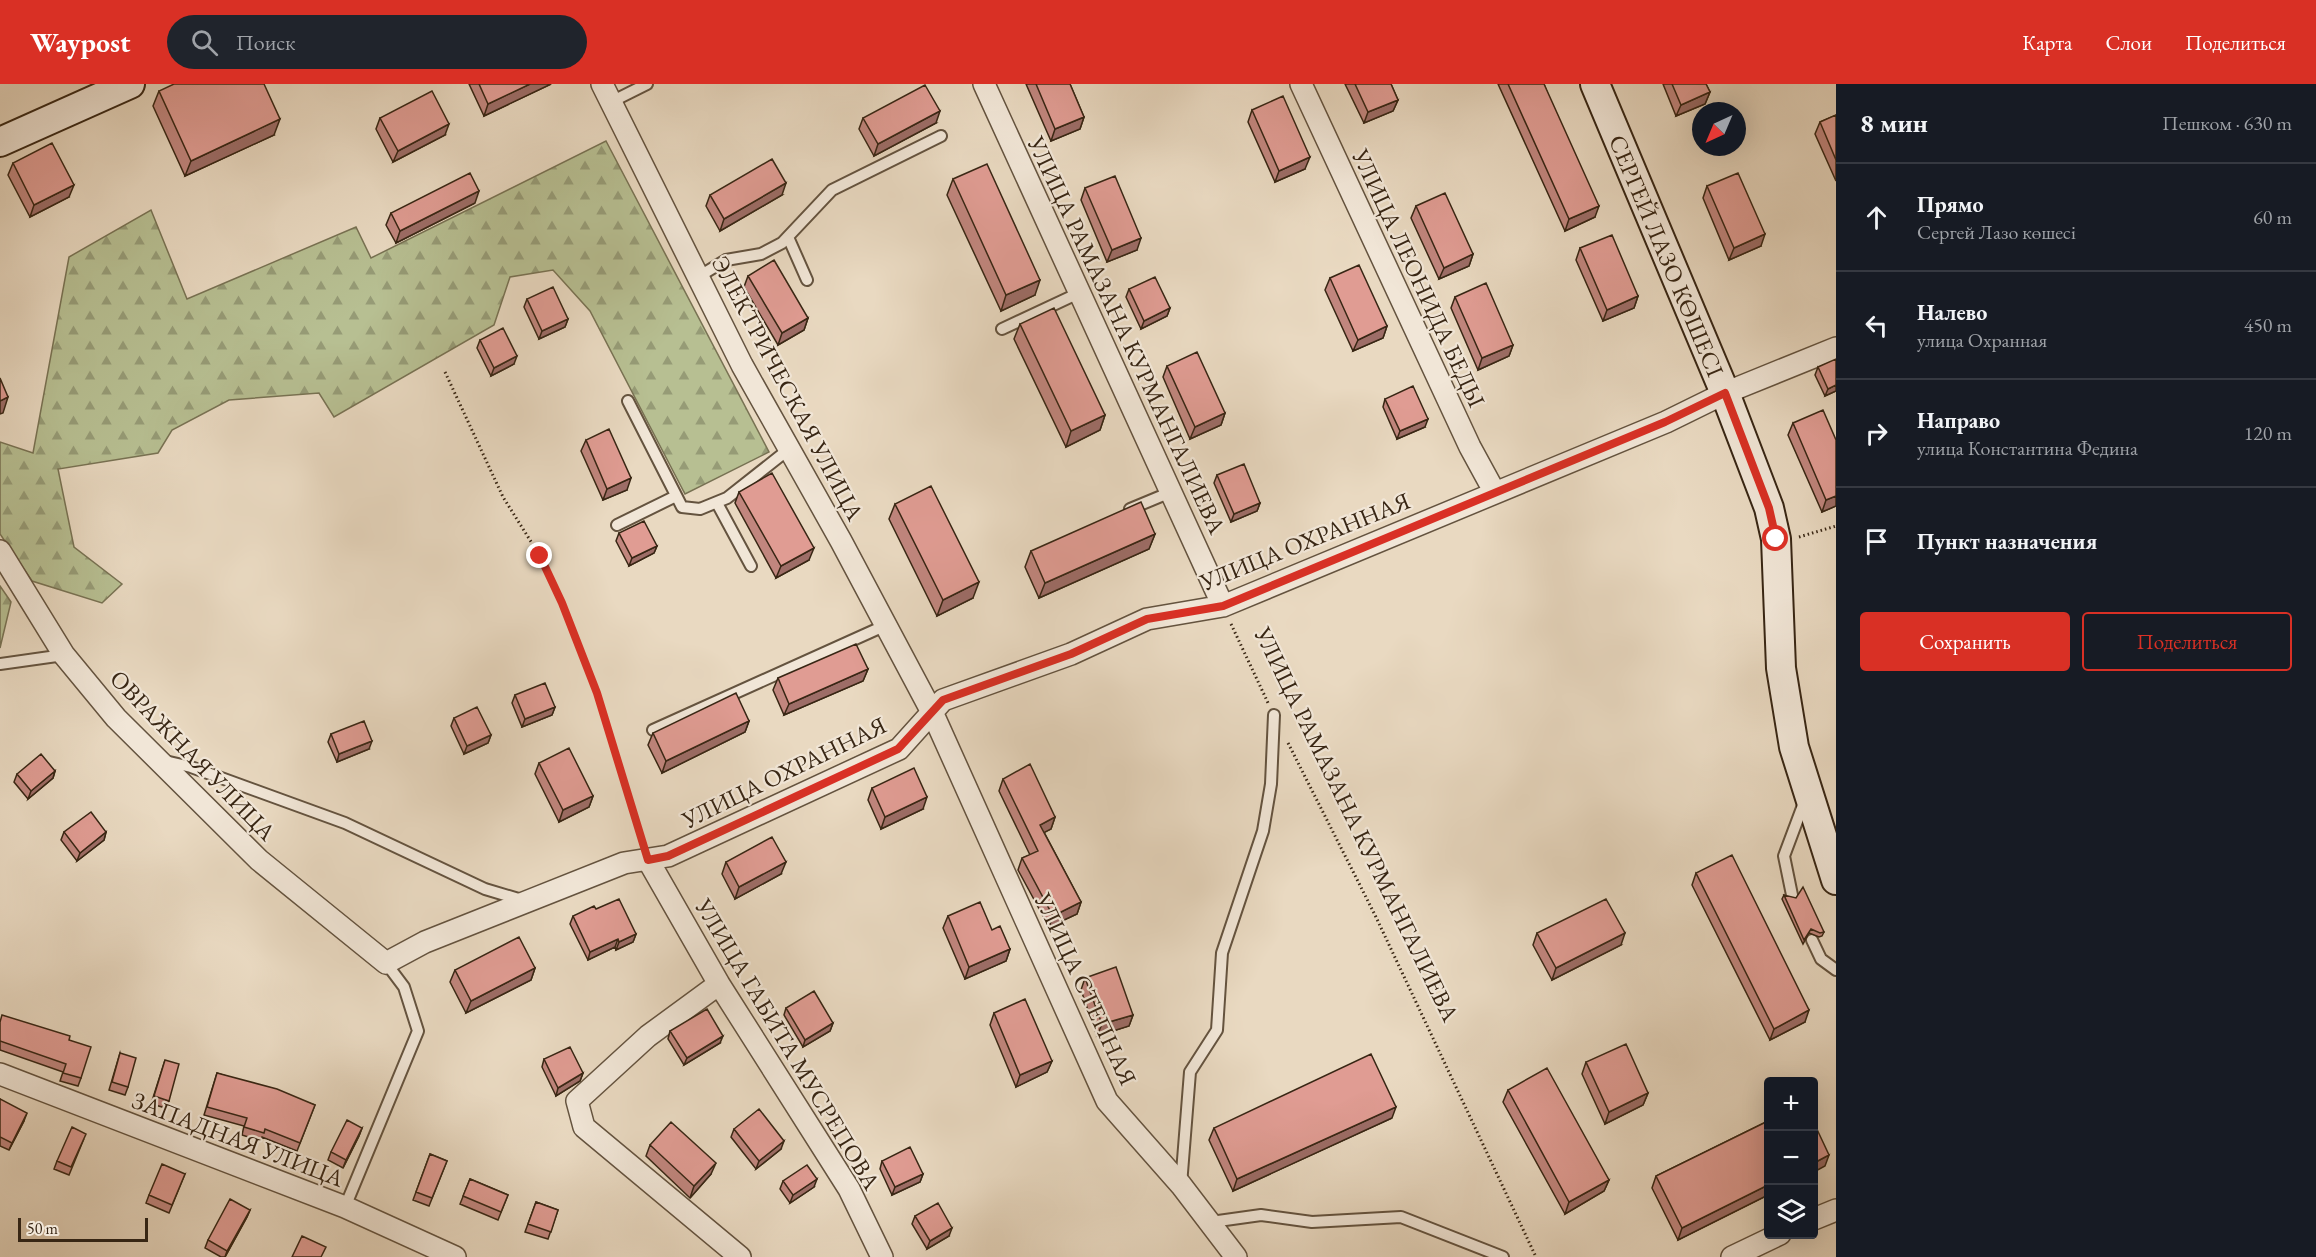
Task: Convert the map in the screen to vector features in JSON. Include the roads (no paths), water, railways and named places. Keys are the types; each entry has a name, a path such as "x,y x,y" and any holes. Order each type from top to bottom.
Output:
{"street":[{"path":"0,142 130,84"},
{"name":"УЛИЦА РАМАЗАНА КУРМАНГАЛИЕВА","path":"984,84 1223,606"},
{"name":"УЛИЦА ЛЕОНИДА БЕДЫ","path":"1301,84 1470,447 1494,491"},
{"name":"СЕРГЕЙ ЛАЗО КӨШЕСІ","path":"1595,84 1725,393 1769,508 1776,539 1781,668 1794,747 1836,880"},
{"name":"ЭЛЕКТРИЧЕСКАЯ УЛИЦА","path":"607,93 742,365 933,714"},
{"name":"УЛИЦА ОХРАННАЯ","path":"386,963 425,942 530,903 624,863 668,856 898,749 933,714 943,700 1071,654 1147,619 1223,606 1494,491 1665,422 1725,393 1836,348"},
{"name":"ОВРАЖНАЯ УЛИЦА","path":"0,551 64,656 116,718 260,860 386,963"},
{"name":"УЛИЦА СТЕПНАЯ","path":"933,714 1107,1101 1181,1185 1236,1257"},
{"name":"УЛИЦА ГАБИТА МУСРЕПОВА","path":"648,860 719,984 849,1189 882,1257"},
{"path":"719,984 648,1036 577,1101 584,1127 740,1257"},
{"name":"ЗАПАДНАЯ УЛИЦА","path":"0,1074 345,1207 455,1257"},
{"path":"1818,1217 1836,1210"},
{"path":"1732,1257 1770,1239"}],"lane":[{"path":"607,93 647,84"},
{"path":"698,277 726,260 761,254 788,237 832,190 940,136"},
{"path":"788,237 807,280"},
{"path":"1002,329 1081,292"},
{"path":"628,401 682,507 700,509 717,503 756,477 789,449"},
{"path":"1116,515 1171,492"},
{"path":"617,525 676,496"},
{"path":"717,503 751,566"},
{"path":"653,730 884,626"},
{"path":"0,664 64,656"},
{"path":"1181,1185 1190,1072 1217,1030 1222,953 1263,831 1271,784 1274,715"},
{"path":"159,760 191,768 345,823 485,889 530,903"},
{"path":"1792,895 1784,856 1807,794"},
{"path":"1812,940 1821,959 1836,970"},
{"path":"345,1207 418,1030 404,987 386,963"},
{"path":"1211,1222 1261,1215 1312,1222 1401,1217 1503,1257"}]}
